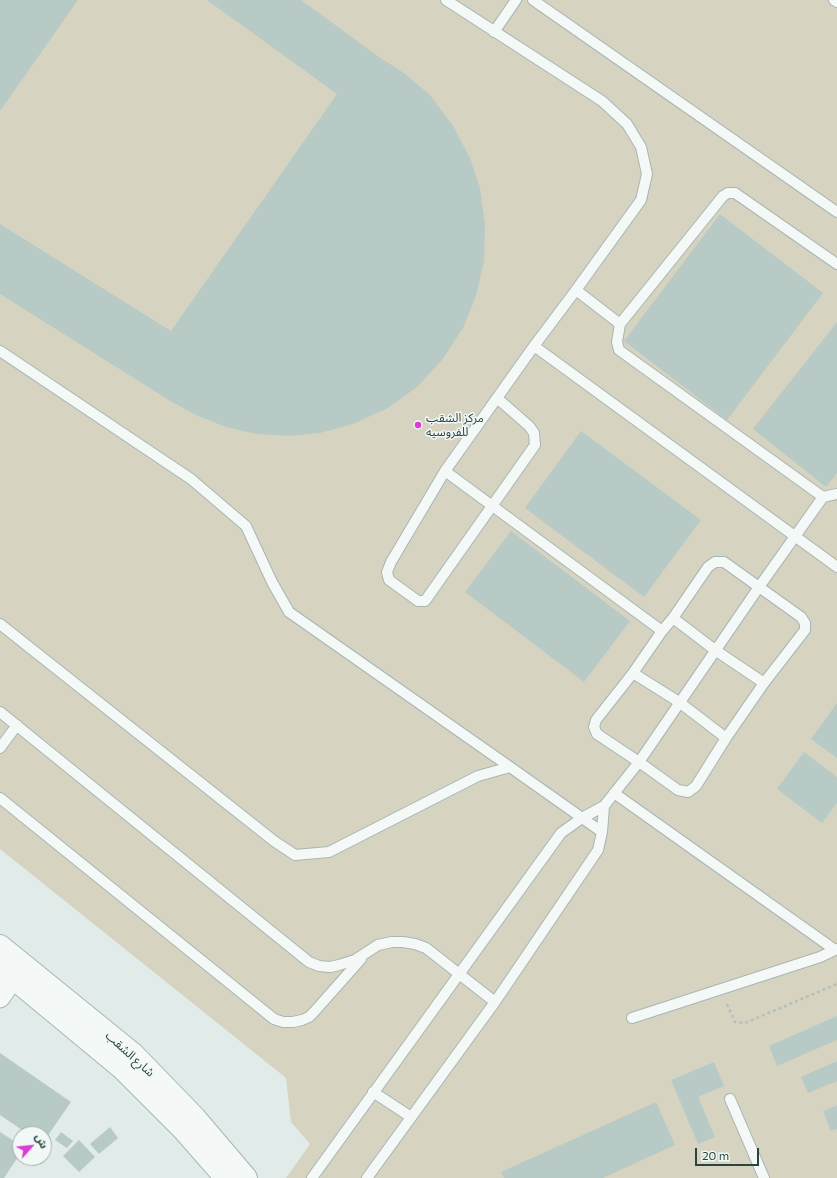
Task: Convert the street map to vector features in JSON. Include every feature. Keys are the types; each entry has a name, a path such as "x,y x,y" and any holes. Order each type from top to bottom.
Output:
{"street":[{"name":"شارع الشقب","path":"0,946 133,1054 195,1118 246,1178"},
{"name":"شارع الشقب","path":"7,972 122,1068 184,1130 226,1178"},
{"path":"0,998 7,972"}],"lane":[{"path":"446,0 602,101 627,124 641,147 647,174 641,200 534,346 445,471 391,562 387,572 389,580 418,601 425,601 535,445 534,433 529,426 497,398"},
{"path":"494,32 516,0"},
{"path":"533,0 837,212"},
{"path":"823,497 619,350 616,342 620,324 723,196 728,193 735,193 837,264"},
{"path":"576,290 620,324"},
{"path":"534,346 837,567"},
{"path":"0,351 191,479 246,526 272,582 289,612 602,832"},
{"path":"445,471 662,631"},
{"path":"312,1178 373,1092 562,834 582,818 604,806 639,762 715,650 823,497 837,494"},
{"path":"715,562 724,562 801,617 805,623 805,630 764,683 726,738 696,786 688,792 678,790 597,734 594,727 596,720 662,631 673,618 708,567 715,562"},
{"path":"673,618 715,650 764,683"},
{"path":"0,624 274,841 295,855 330,852 478,776 510,767"},
{"path":"632,673 679,702 726,738"},
{"path":"0,712 309,962 319,966 339,966 355,960 378,945 392,942 415,944 426,948 495,1002"},
{"path":"0,748 17,725"},
{"path":"614,793 836,950"},
{"path":"0,798 274,1018 283,1022 293,1022 309,1017 368,952"},
{"path":"367,1178 495,1002 598,850 602,832 604,806"},
{"path":"632,1018 820,957 836,950"},
{"path":"373,1092 411,1118"},
{"path":"730,1099 764,1178"}],"path":[{"path":"720,990 735,1022 745,1023 837,984"}],"shaded area":[{"name":"مركز الشقب للفروسيه","path":"0,0 837,0 837,1178 286,1178 310,1144 291,1122 286,1078 0,849"}],"building":[{"path":"0,0 78,0 0,111"},
{"path":"207,0 301,0 379,57 404,73 430,95 453,126 470,158 480,188 485,224 484,261 476,296 463,328 442,360 417,387 388,408 353,424 320,433 289,436 256,434 226,427 198,416 172,402 0,294 0,224 171,331 337,94"},
{"path":"720,214 823,293 727,420 624,341"},
{"path":"837,322 837,473 826,487 753,429"},
{"path":"581,431 701,520 644,597 525,508"},
{"path":"511,531 630,621 584,682 465,592"},
{"path":"837,703 837,758 811,739"},
{"path":"804,752 837,777 837,803 822,823 777,789"},
{"path":"837,1016 837,1040 777,1066 769,1046"},
{"path":"0,1053 71,1102 52,1129 52,1126 16,1126 0,1115"},
{"path":"837,1061 837,1081 808,1093 801,1077"},
{"path":"714,1062 724,1086 698,1097 715,1137 698,1144 671,1080"},
{"path":"656,1102 675,1145 603,1178 504,1178 501,1172"},
{"path":"837,1105 837,1129 831,1131 823,1111"},
{"path":"110,1127 118,1138 99,1154 90,1144"},
{"path":"0,1132 12,1140 12,1166 4,1178 0,1178"},
{"path":"61,1132 73,1141 67,1148 55,1140"},
{"path":"79,1140 95,1157 79,1172 63,1156"}],"place":[{"name":"مركز الشقب للفروسيه","path":"418,425"}]}
